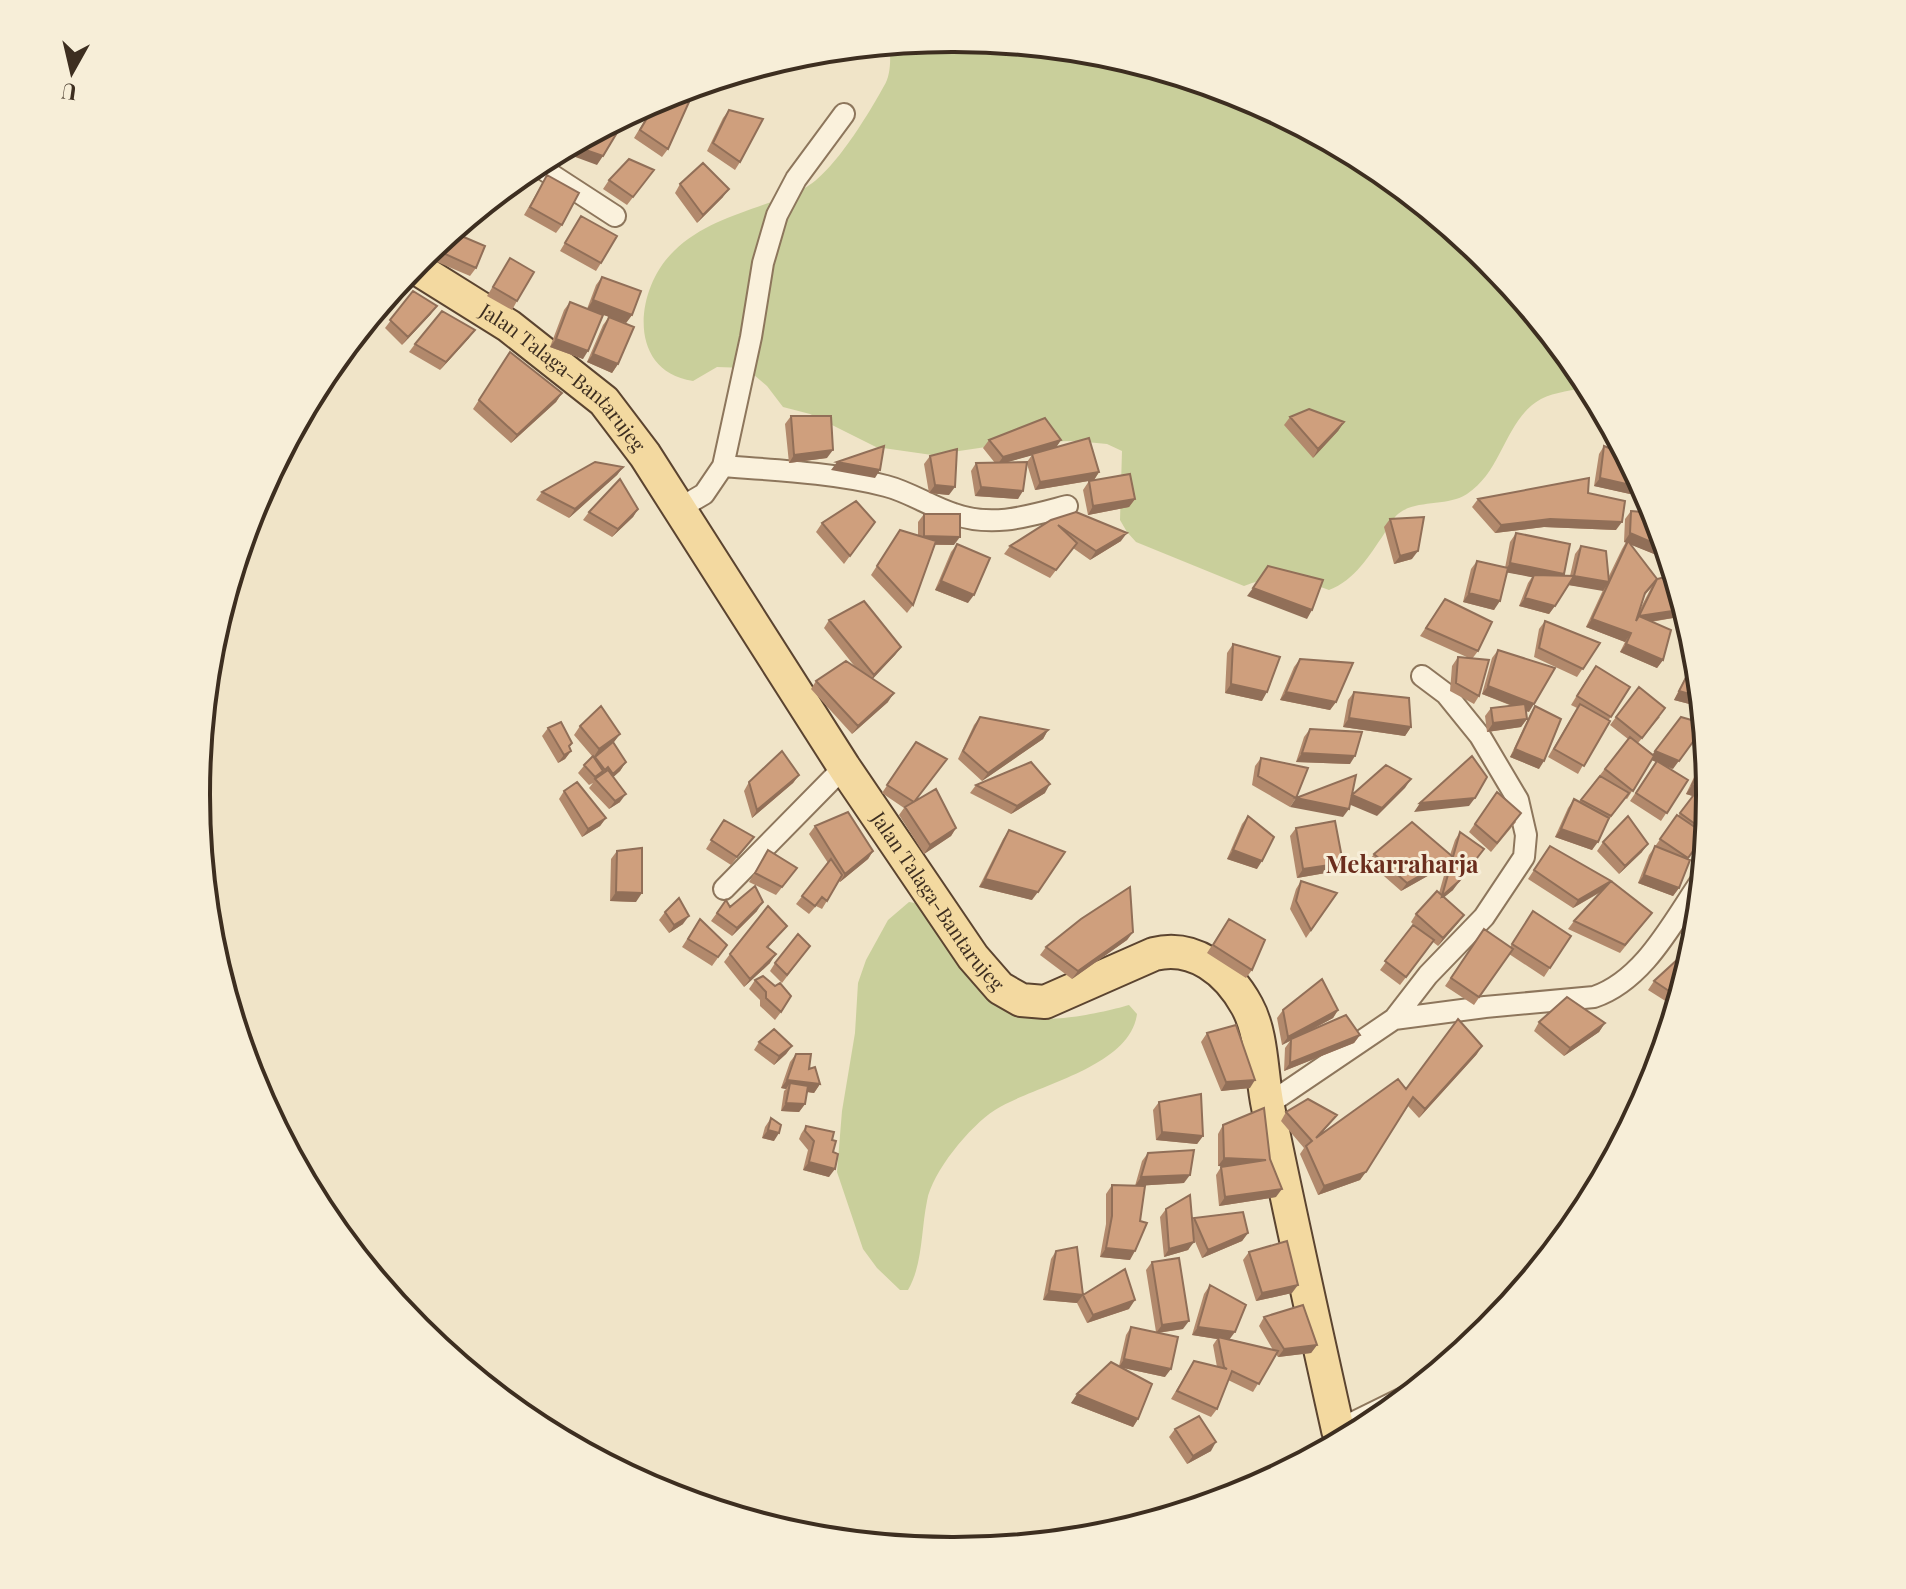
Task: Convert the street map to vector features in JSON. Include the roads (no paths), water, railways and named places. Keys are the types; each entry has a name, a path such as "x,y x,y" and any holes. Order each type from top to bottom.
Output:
{"main road":[{"name":"Jalan Talaga-Bantarujeg","path":"424,273 509,326 604,401 645,455 844,767 973,957 1011,996 1036,1003 1045,1002 1170,949 1198,957 1219,969 1247,1005 1255,1027 1267,1105 1339,1429"}],"street":[{"path":"680,508 704,494 723,466 751,337 763,263 777,215 796,179 844,114"},
{"path":"548,172 615,216"},
{"path":"723,466 809,473 887,486 955,515 978,520 1006,521 1067,506"},
{"path":"1267,1105 1394,1019 1428,975 1484,917 1524,857 1526,835 1518,800 1480,736 1446,694 1422,676"},
{"path":"724,889 844,767"},
{"path":"1394,1019 1594,997 1605,993 1624,982 1652,953 1687,901"}],"district":[{"name":"Mekarraharja","path":"1402,865"}]}
